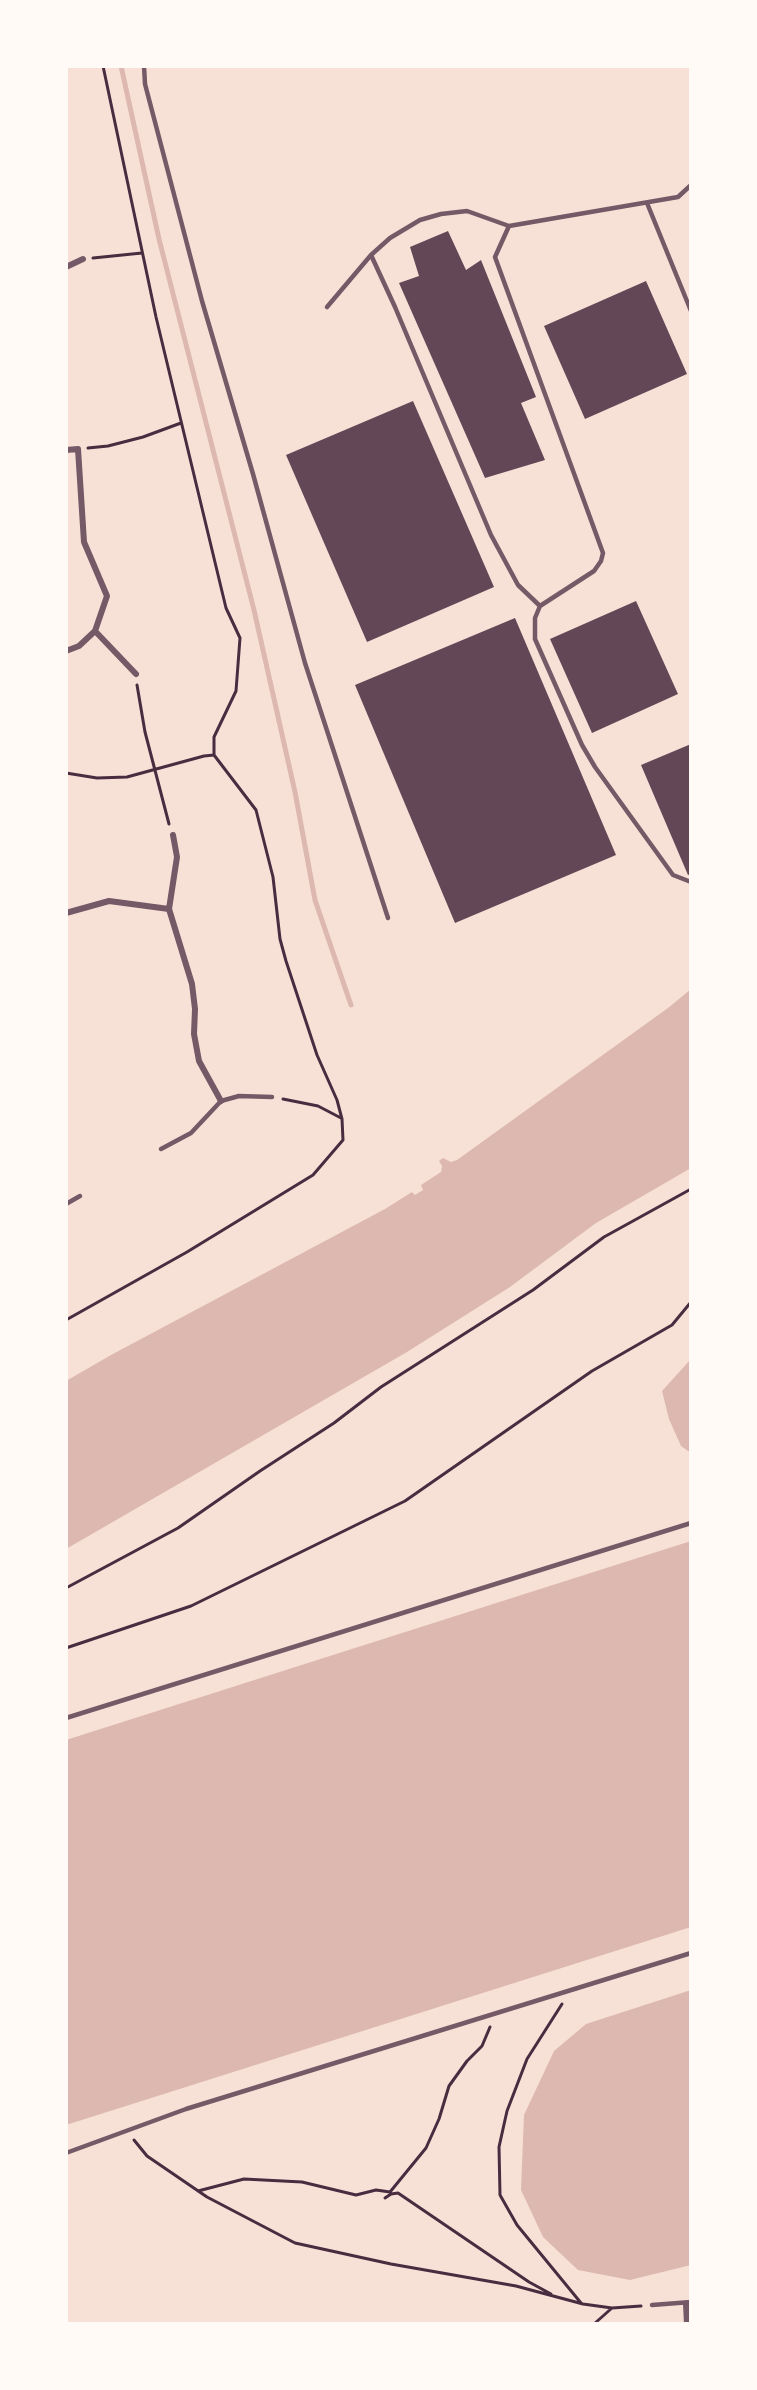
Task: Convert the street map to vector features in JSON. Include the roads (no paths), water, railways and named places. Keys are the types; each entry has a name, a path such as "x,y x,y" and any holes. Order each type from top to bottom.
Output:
{"street":[{"path":"66,267 83,259"},
{"path":"66,450 78,449 84,542 107,596 95,631 79,646 66,651"},
{"path":"95,631 136,674"},
{"path":"173,835 177,856 169,909 192,984 195,1009 194,1034 199,1061 221,1101"},
{"path":"66,914 109,901 169,909"},
{"path":"687,2324 689,2303"}],"lane":[{"path":"144,66 145,84 202,301 305,663 388,918"},
{"path":"327,307 371,255 390,238 420,220 441,214 467,211 509,226 678,198 691,185"},
{"path":"647,203 691,311"},
{"path":"509,226 495,257 603,553 594,571 540,606 535,618 535,639 582,745 626,812 673,875 691,882"},
{"path":"371,255 400,318 490,535 518,585 540,606"},
{"path":"161,1149 191,1133 221,1101 239,1096 272,1097"},
{"path":"66,1204 80,1196"},
{"path":"66,1718 691,1523"},
{"path":"66,2153 186,2109 691,1953"},
{"path":"652,2306 689,2303"}],"waterway":[{"path":"121,66 159,239 254,610 295,792 315,900 351,1005"}]}
